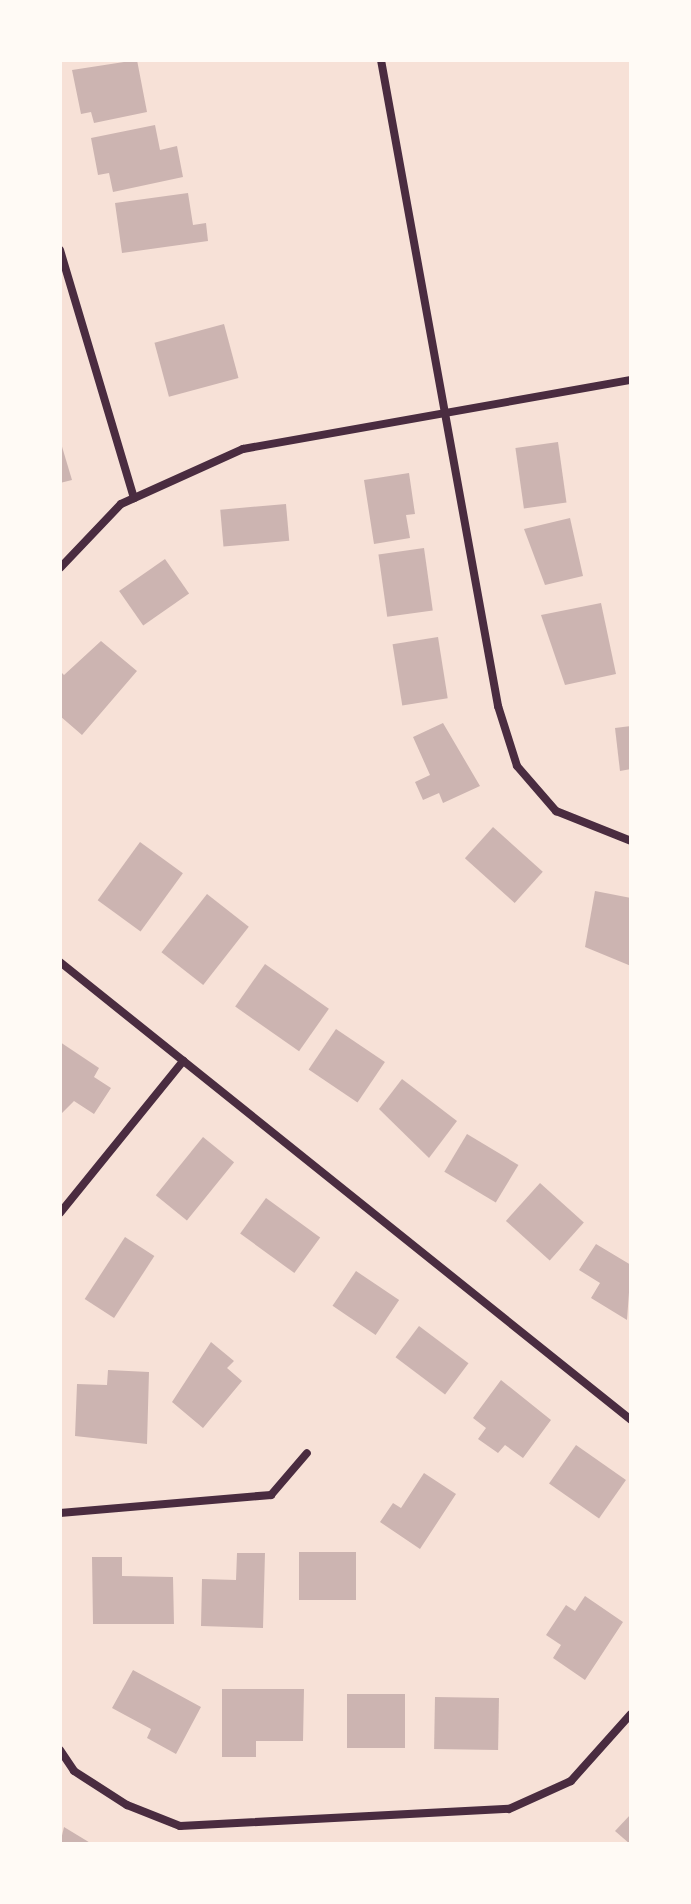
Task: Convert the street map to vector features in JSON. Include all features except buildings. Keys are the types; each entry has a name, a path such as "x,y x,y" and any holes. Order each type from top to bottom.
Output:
{"street":[{"path":"381,60 448,412 498,706 517,766 556,811 631,841"},
{"path":"60,250 134,498"},
{"path":"60,568 134,498 243,449 631,380"},
{"path":"60,962 631,1420"},
{"path":"60,1213 183,1061"},
{"path":"60,1513 271,1495 307,1453"},
{"path":"60,1750 74,1771 100,1788 180,1826 509,1809 571,1781 631,1714"}]}
